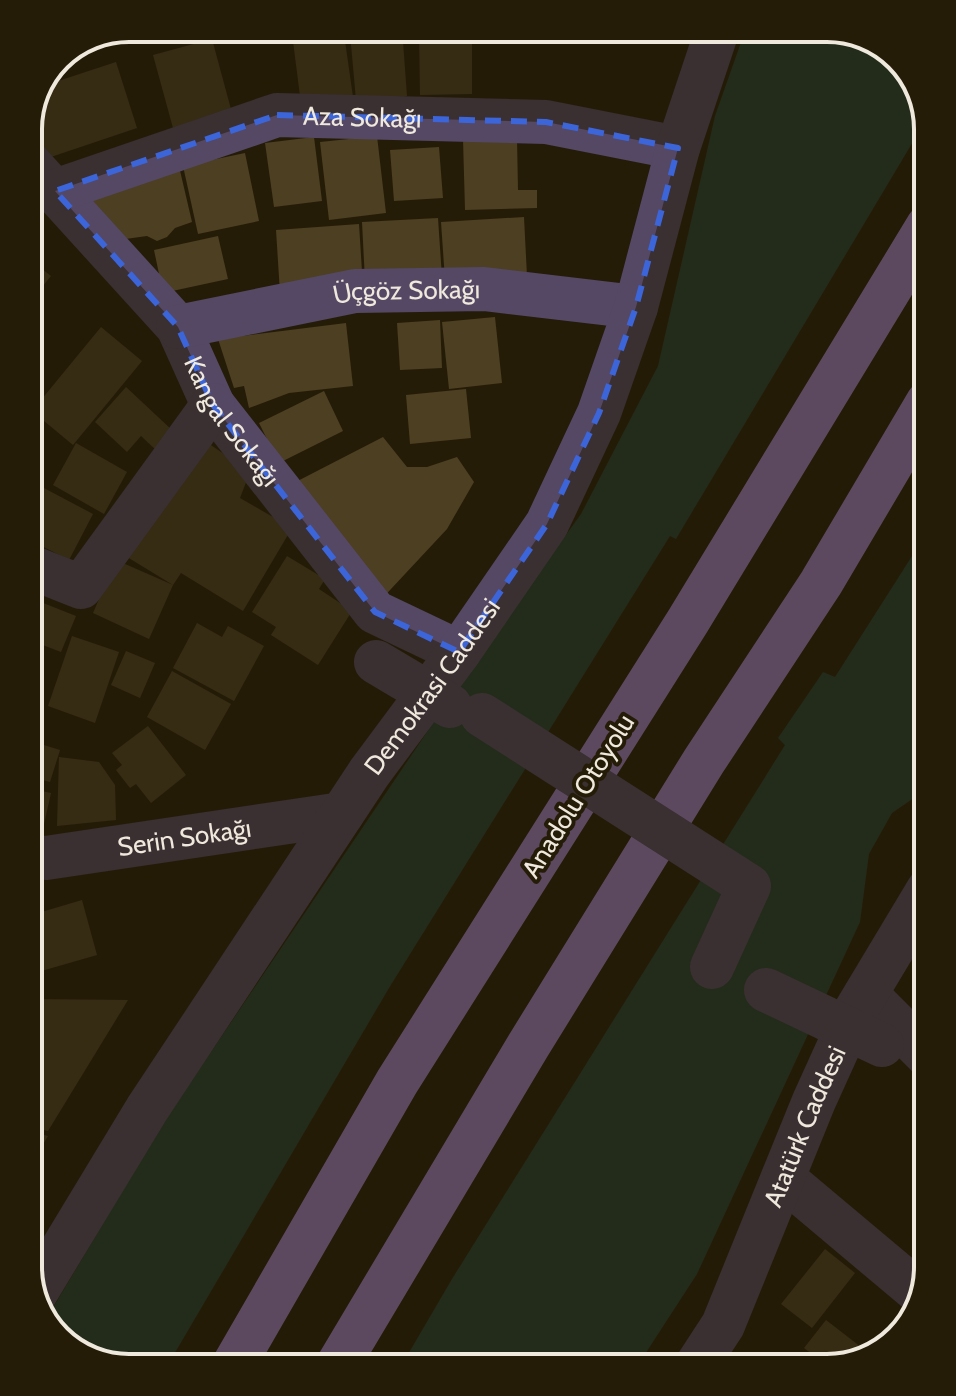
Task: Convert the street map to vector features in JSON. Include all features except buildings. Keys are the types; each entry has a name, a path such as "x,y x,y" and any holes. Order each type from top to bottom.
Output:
{"highway":[{"name":"Anadolu Otoyolu","path":"240,1354 397,1082 688,621 914,249"},
{"path":"344,1354 528,1046 704,761 821,583 914,426"}],"street":[{"name":"Demokrasi Caddesi","path":"43,1280 147,1109 369,773 459,652 547,524 599,413 636,307 678,148 713,42"},
{"name":"Aza Sokağı","path":"42,176 277,115 546,122 678,148"},
{"name":"Kangal Sokağı","path":"42,176 178,327 213,405 375,612 459,652"},
{"name":"Üçgöz Sokağı","path":"178,327 355,291 484,289 636,307"},
{"path":"42,572 81,587 213,405"},
{"path":"376,662 463,715 482,715 749,886 712,967"},
{"name":"Serin Sokağı","path":"42,858 342,814"},
{"name":"Atatürk Caddesi","path":"704,1354 723,1325 814,1101 853,1015 914,918"},
{"path":"766,990 882,1045"},
{"path":"866,994 914,1042"},
{"path":"783,1178 912,1286"}],"highlighted area":[{"path":"277,115 546,122 678,148 636,307 599,413 547,524 459,652 375,612 213,405 178,327 55,191"}],"green space":[{"path":"741,42 833,42 870,54 896,76 911,107 914,140 676,539 670,536 389,988 174,1354 123,1354 86,1342 60,1320 53,1308 163,1123 473,664 581,514 658,366 715,116"},
{"path":"914,553 914,798 892,813 869,854 860,922 697,1274 645,1354 408,1354 785,745 778,738 823,672 835,677"}]}
